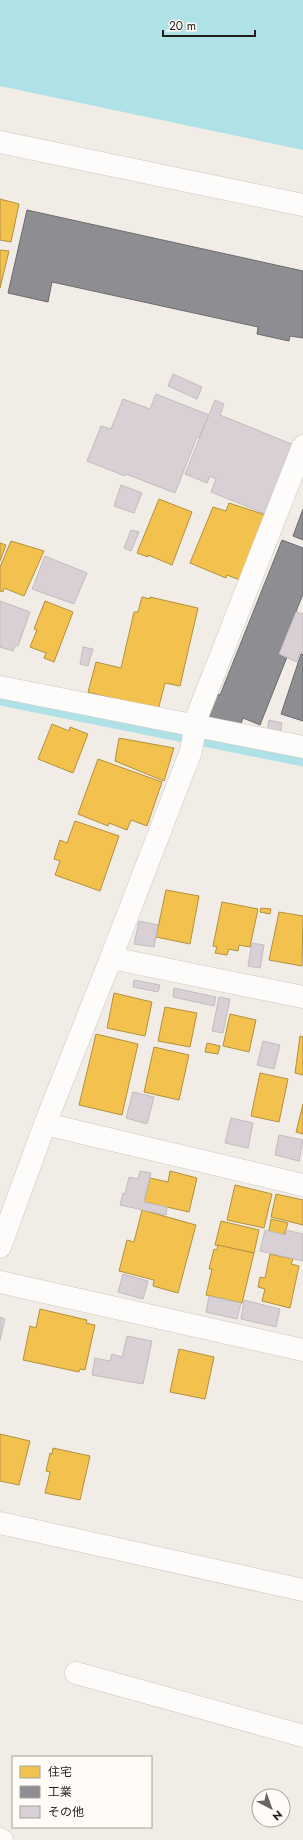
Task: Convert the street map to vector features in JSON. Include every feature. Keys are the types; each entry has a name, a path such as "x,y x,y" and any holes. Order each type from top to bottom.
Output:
{"street":[{"path":"0,142 303,205"},
{"path":"0,1247 45,1124 111,958 194,738 198,714 303,446"},
{"path":"0,687 194,738 303,747"},
{"path":"111,958 303,997"},
{"path":"45,1124 303,1186"},
{"path":"0,1282 303,1350"},
{"path":"0,1523 303,1590"},
{"path":"76,1673 303,1736"}],"water":[{"path":"0,0 303,0 303,150 0,86"}],"building: 住宅":[{"path":"0,199 19,204 11,242 0,240"},
{"path":"0,250 9,251 0,288"},
{"path":"159,499 192,512 172,565 148,555 148,557 137,553"},
{"path":"229,503 269,516 240,580 227,575 226,578 190,563 213,507 226,511"},
{"path":"11,541 44,551 24,596 4,588 3,592 0,591 0,567"},
{"path":"0,543 6,545 0,561"},
{"path":"142,597 150,599 150,597 198,608 180,686 165,683 158,710 88,692 96,662 121,668 134,612 138,612"},
{"path":"45,601 73,612 54,662 44,658 46,653 30,647 37,630 34,629"},
{"path":"52,724 69,731 70,727 88,734 73,773 38,759"},
{"path":"119,738 174,748 164,781 115,761"},
{"path":"98,759 162,782 147,826 131,820 127,830 109,823 108,826 78,814"},
{"path":"75,821 119,836 100,891 55,875 60,861 54,859 60,840 67,843"},
{"path":"166,890 199,896 190,944 156,937"},
{"path":"222,902 258,909 250,947 239,945 238,951 229,949 227,955 215,953 217,947 213,946"},
{"path":"261,908 271,909 270,914 260,912"},
{"path":"279,912 303,916 302,966 269,960"},
{"path":"114,993 152,1002 145,1036 107,1028"},
{"path":"165,1007 197,1013 190,1047 158,1041"},
{"path":"230,1014 256,1020 249,1052 223,1046"},
{"path":"96,1034 138,1044 122,1115 79,1105"},
{"path":"300,1036 303,1037 303,1075 295,1073"},
{"path":"207,1043 220,1046 218,1054 205,1052"},
{"path":"154,1047 189,1055 179,1100 144,1092"},
{"path":"260,1073 288,1079 279,1122 251,1116"},
{"path":"303,1104 303,1134 296,1132"},
{"path":"170,1171 197,1178 189,1212 144,1202 150,1178 168,1182"},
{"path":"235,1185 272,1194 264,1228 227,1220"},
{"path":"276,1194 303,1200 303,1225 271,1217"},
{"path":"142,1210 196,1225 178,1293 153,1286 154,1280 119,1271 127,1240 134,1242"},
{"path":"271,1219 288,1223 284,1235 269,1231"},
{"path":"221,1221 259,1230 254,1253 215,1245"},
{"path":"218,1245 254,1253 242,1303 206,1295 212,1269 209,1269 214,1249 217,1250"},
{"path":"270,1254 293,1259 291,1264 299,1266 290,1308 262,1301 265,1289 258,1287 260,1277 265,1278"},
{"path":"40,1309 87,1320 86,1323 95,1325 85,1370 80,1369 79,1372 23,1360 30,1326 36,1328"},
{"path":"179,1349 214,1357 205,1399 170,1392"},
{"path":"0,1434 30,1441 19,1485 0,1481"},
{"path":"53,1448 90,1456 80,1500 45,1493 50,1472 46,1471 50,1453 52,1454"}],"building: 工業":[{"path":"27,210 303,271 303,338 290,336 289,341 257,334 258,327 52,282 48,302 8,293"},
{"path":"303,509 303,540 293,536"},
{"path":"282,540 303,548 303,594 279,654 287,657 260,725 243,718 239,729 208,717 217,694 220,695"},
{"path":"301,654 303,654 303,721 281,714"}],"building: その他":[{"path":"173,374 202,387 197,399 168,386"},
{"path":"156,394 209,415 199,438 197,437 175,493 87,461 101,426 111,429 123,399 150,409"},
{"path":"215,400 224,404 220,415 294,445 266,514 211,492 216,479 210,476 207,483 185,474"},
{"path":"121,485 142,493 134,513 114,506"},
{"path":"131,530 139,532 131,551 124,548"},
{"path":"45,556 87,573 74,604 32,589"},
{"path":"0,601 30,612 18,646 16,645 13,651 0,647"},
{"path":"296,612 303,614 303,653 300,652 297,662 279,654"},
{"path":"83,647 93,649 88,666 80,664"},
{"path":"269,720 282,723 280,735 267,732"},
{"path":"139,921 158,925 154,947 134,944"},
{"path":"252,943 264,945 260,968 248,966"},
{"path":"134,980 160,985 158,992 133,987"},
{"path":"174,988 216,997 214,1006 173,997"},
{"path":"219,997 230,999 223,1033 212,1031"},
{"path":"263,1041 280,1045 274,1069 257,1065"},
{"path":"133,1092 154,1097 147,1124 126,1118"},
{"path":"231,1118 253,1123 248,1148 225,1143"},
{"path":"279,1135 303,1140 299,1161 275,1155"},
{"path":"140,1171 151,1173 144,1202 167,1207 166,1215 120,1205 123,1193 125,1194 129,1177 138,1179"},
{"path":"265,1230 285,1235 286,1230 303,1234 303,1261 260,1251"},
{"path":"123,1274 148,1281 143,1299 118,1292"},
{"path":"209,1296 241,1303 237,1319 206,1312"},
{"path":"244,1300 280,1309 276,1327 241,1319"},
{"path":"0,1317 5,1319 0,1340"},
{"path":"127,1336 152,1341 143,1384 92,1375 95,1358 110,1361 112,1354 122,1357"}],"waterway":[{"path":"0,701 303,762"}]}
